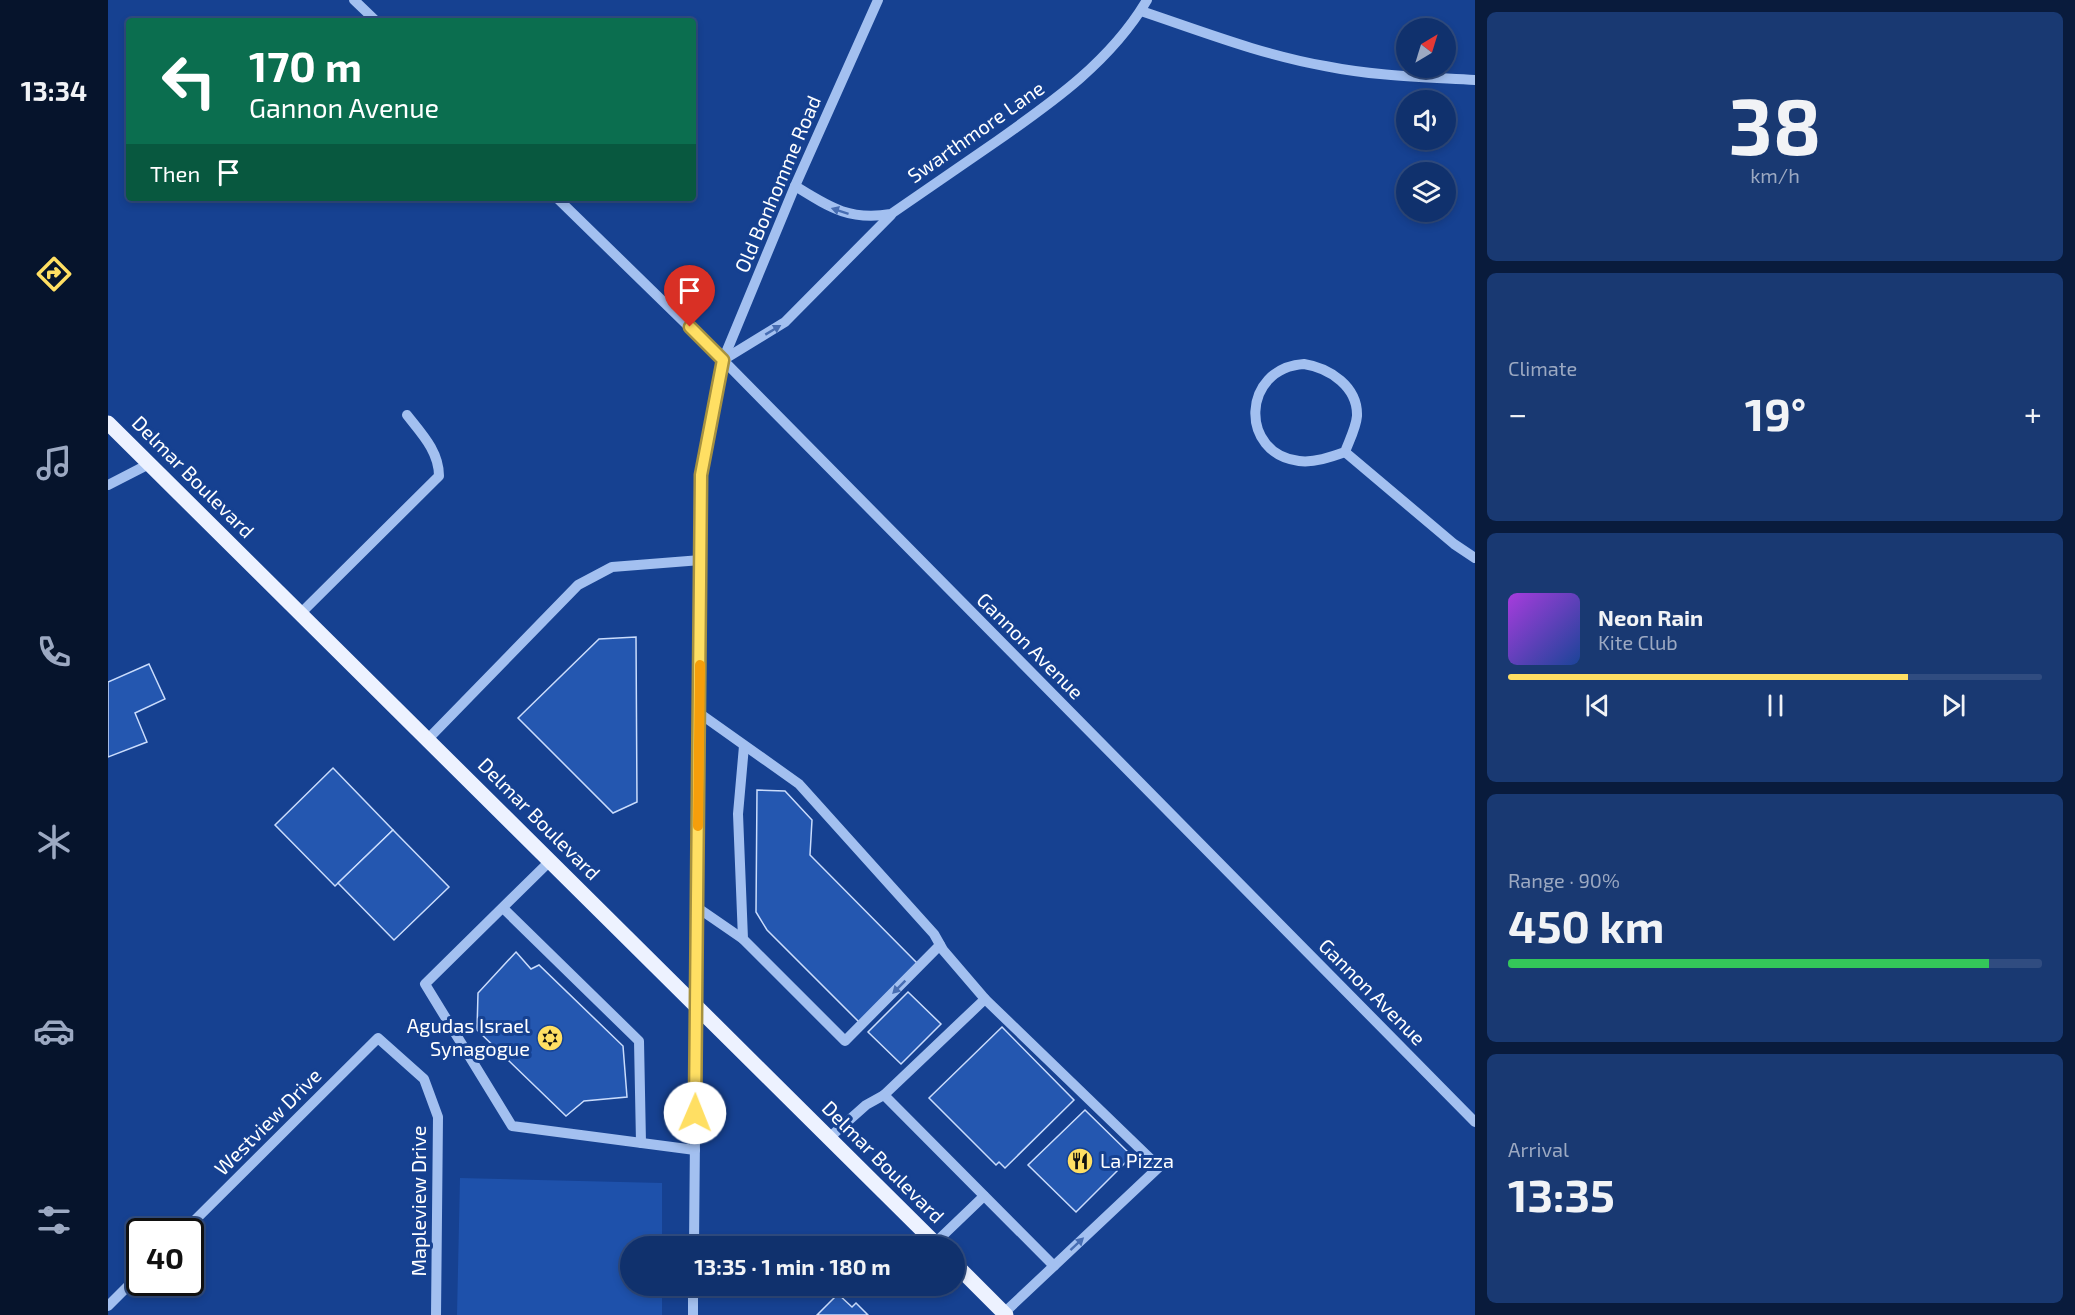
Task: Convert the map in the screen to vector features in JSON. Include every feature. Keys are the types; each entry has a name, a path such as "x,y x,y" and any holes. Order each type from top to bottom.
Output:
{"main road":[{"name":"Delmar Boulevard","path":"108,423 551,860 927,1236"},
{"path":"965,1274 1005,1314"}],"street":[{"path":"354,0 373,18"},
{"name":"Old Bonhomme Road","path":"694,1236 701,475 723,360 795,186 878,0"},
{"name":"Swarthmore Lane","path":"723,360 785,322 891,214 1032,116 1083,77 1115,46 1147,0"},
{"path":"1141,11 1259,51 1324,66 1378,74 1475,80"},
{"path":"795,186 832,209 871,218 891,214"},
{"name":"Gannon Avenue","path":"560,201 723,360 1473,1115"},
{"path":"1292,365 1318,366 1333,374 1347,387 1354,399 1357,416 1345,452 1329,458 1300,461 1281,456 1262,439 1254,415 1257,398 1265,382 1276,372 1292,365"},
{"path":"300,614 439,476 439,464 430,444 407,415"},
{"path":"1345,452 1454,544 1475,558"},
{"path":"108,485 149,464"},
{"path":"428,739 578,585 612,567 701,560"},
{"path":"699,713 799,784 934,934 940,945 985,999 1159,1167 1005,1314"},
{"path":"743,939 738,813 744,746"},
{"path":"551,860 425,984 512,1126 694,1150"},
{"path":"503,908 639,1041 641,1143"},
{"path":"698,908 743,939 845,1041 940,945"},
{"path":"830,1137 866,1105 884,1095 985,999"},
{"name":"Westview Drive","path":"197,1218 378,1038"},
{"name":"Mapleview Drive","path":"378,1038 424,1079 438,1117 436,1315"},
{"path":"884,1095 1054,1266"},
{"path":"945,1236 984,1196"},
{"path":"108,1306 126,1288"},
{"path":"693,1296 693,1315"}],"shaded area":[{"path":"460,1178 662,1183 662,1236 620,1236 620,1296 662,1296 662,1315 457,1315"}],"building":[{"path":"636,637 637,802 613,813 518,718 599,639"},
{"path":"149,664 165,699 135,713 147,742 108,757 108,682"},
{"path":"333,768 393,830 335,886 275,825"},
{"path":"757,790 785,791 812,820 810,855 917,963 859,1022 767,930 756,912"},
{"path":"393,830 449,887 394,940 338,883"},
{"name":"Agudas Israel Synagogue","path":"516,952 531,969 539,965 623,1046 627,1097 584,1101 566,1116 477,1030 478,993"},
{"path":"908,992 941,1024 901,1064 868,1032"},
{"path":"1002,1027 1074,1100 1005,1168 999,1162 996,1165 929,1098"},
{"name":"La Pizza","path":"1085,1110 1132,1156 1076,1212 1028,1165"},
{"path":"836,1296 840,1296 852,1307 856,1303 868,1315 817,1315"}],"slow traffic":[{"path":"698,826 700,665"}],"place":[{"name":"Agudas Israel Synagogue","path":"550,1038"},
{"name":"La Pizza","path":"1080,1161"}],"route":[{"path":"690,327 723,360 709,422 701,475 695,1113"}]}
